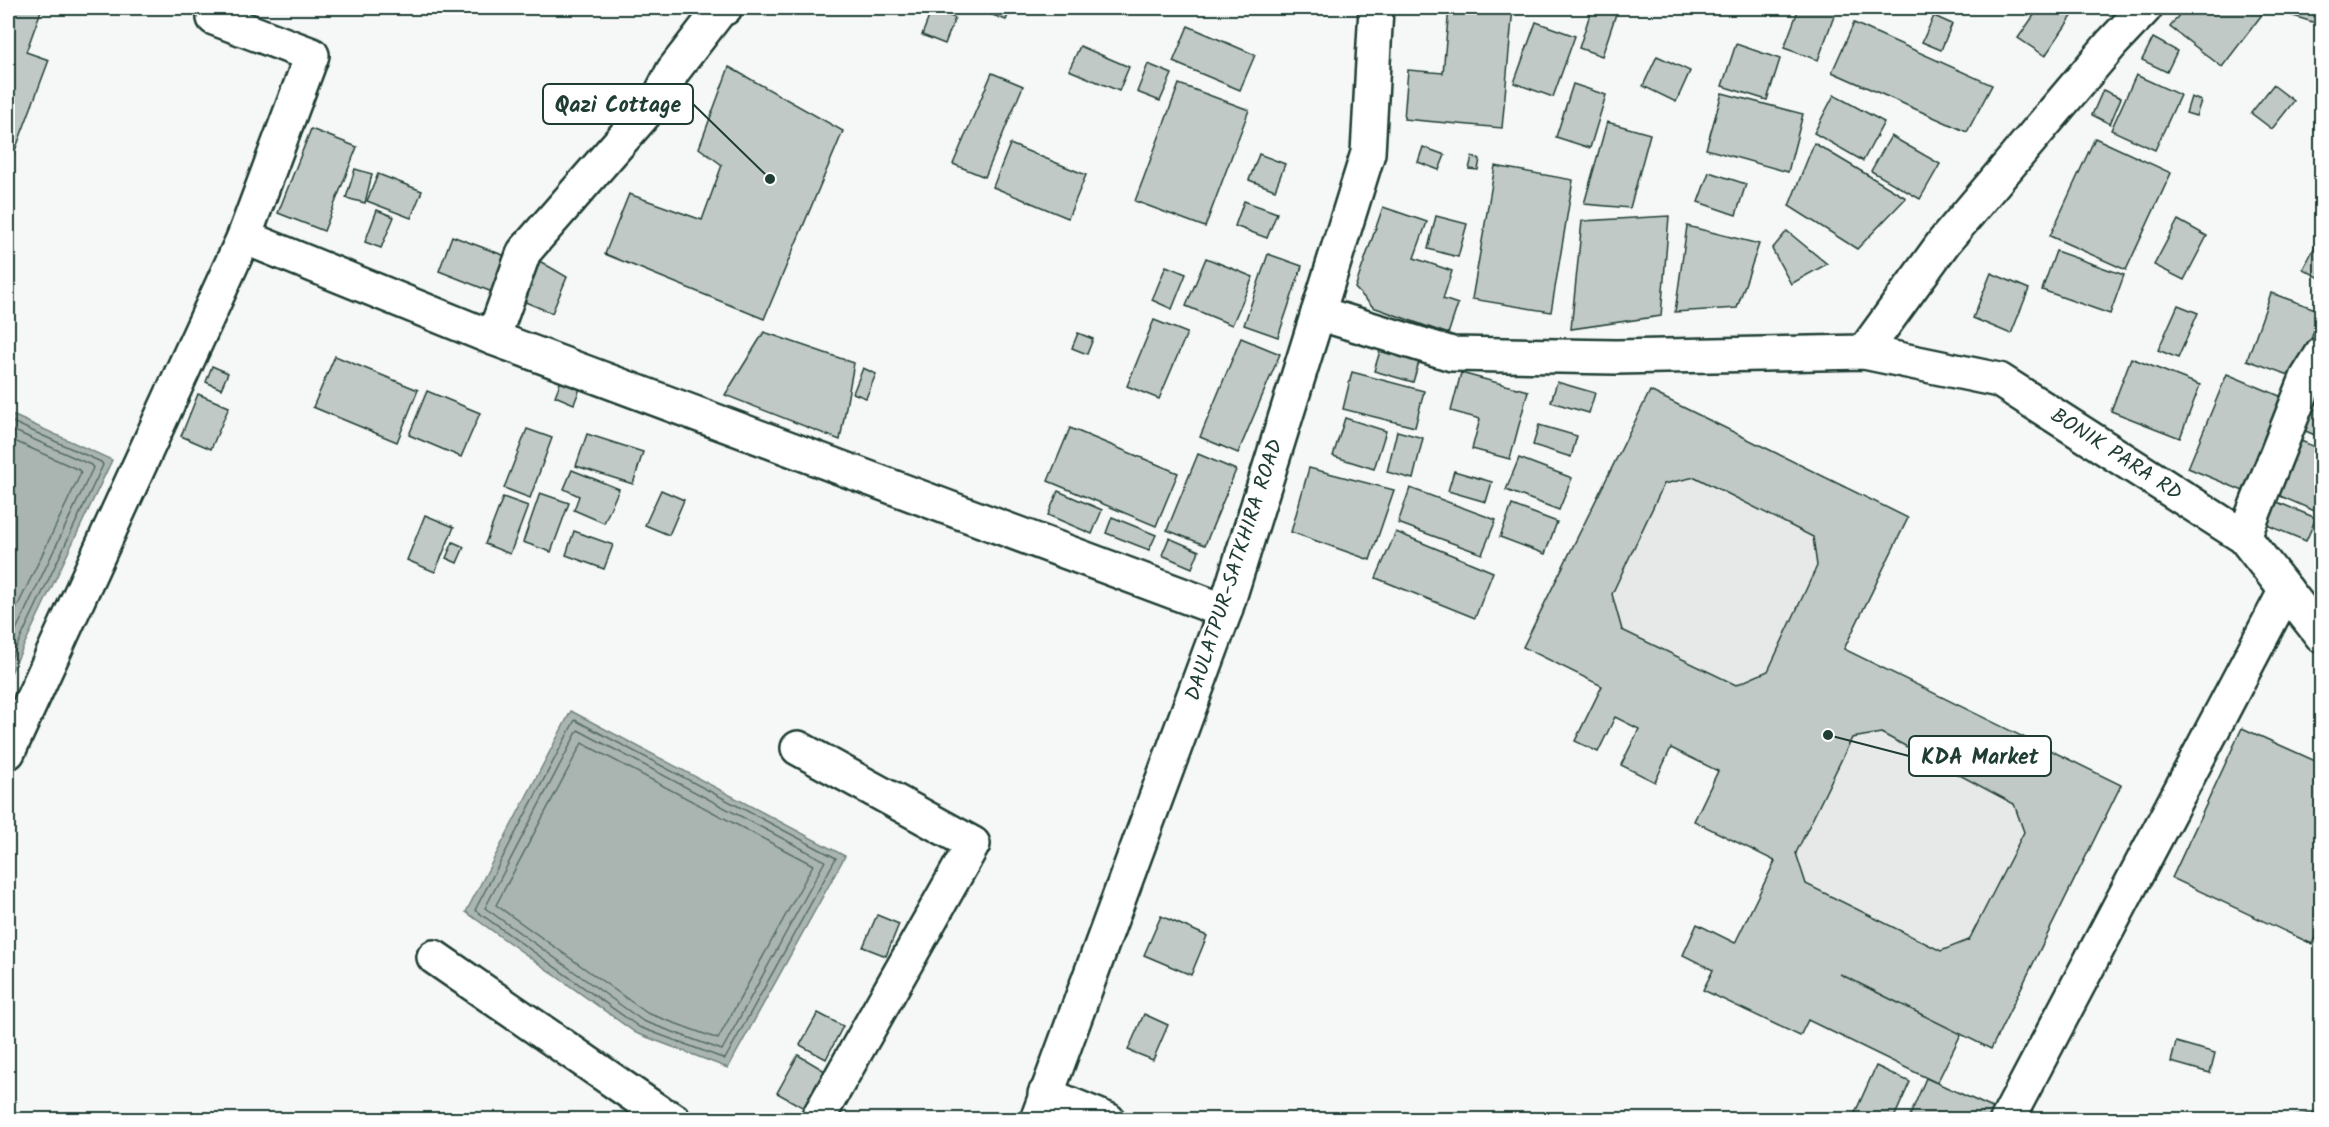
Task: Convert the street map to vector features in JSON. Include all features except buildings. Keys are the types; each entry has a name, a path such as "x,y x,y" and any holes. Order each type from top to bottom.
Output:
{"street":[{"path":"8,752 243,237 312,55 214,18 221,8"},
{"path":"493,338 524,252 660,96 673,71 720,10 725,8"},
{"name":"DAULATPUR-SATKHIRA ROAD","path":"1041,1107 1225,611 1368,153 1376,8"},
{"path":"1864,352 1944,242 2112,42 2145,8"},
{"path":"243,237 493,338 1225,611"},
{"name":"BONIK PARA RD","path":"1318,313 1452,354 1616,357 1864,352 1999,380 2244,537 2322,636"},
{"path":"2244,537 2307,378 2322,354"},
{"path":"2007,1119 2286,590"},
{"path":"798,748 973,844 817,1119"},
{"path":"434,957 657,1112 674,1119"},
{"path":"1041,1107 1108,1119"}],"shaded area":[{"path":"1650,391 1908,518 1845,649 2121,785 1991,1049 1961,1034 1937,1083 1808,1021 1800,1036 1703,990 1713,970 1683,955 1697,924 1735,943 1775,861 1718,771 1671,749 1655,782 1621,765 1639,729 1616,717 1598,752 1575,741 1602,686 1523,647"}],"water":[{"path":"8,413 112,460 8,679"},
{"path":"571,711 845,856 728,1068 636,1033 466,912"}],"place":[{"name":"Qazi Cottage","path":"770,179"},
{"name":"KDA Market","path":"1828,735"}]}
